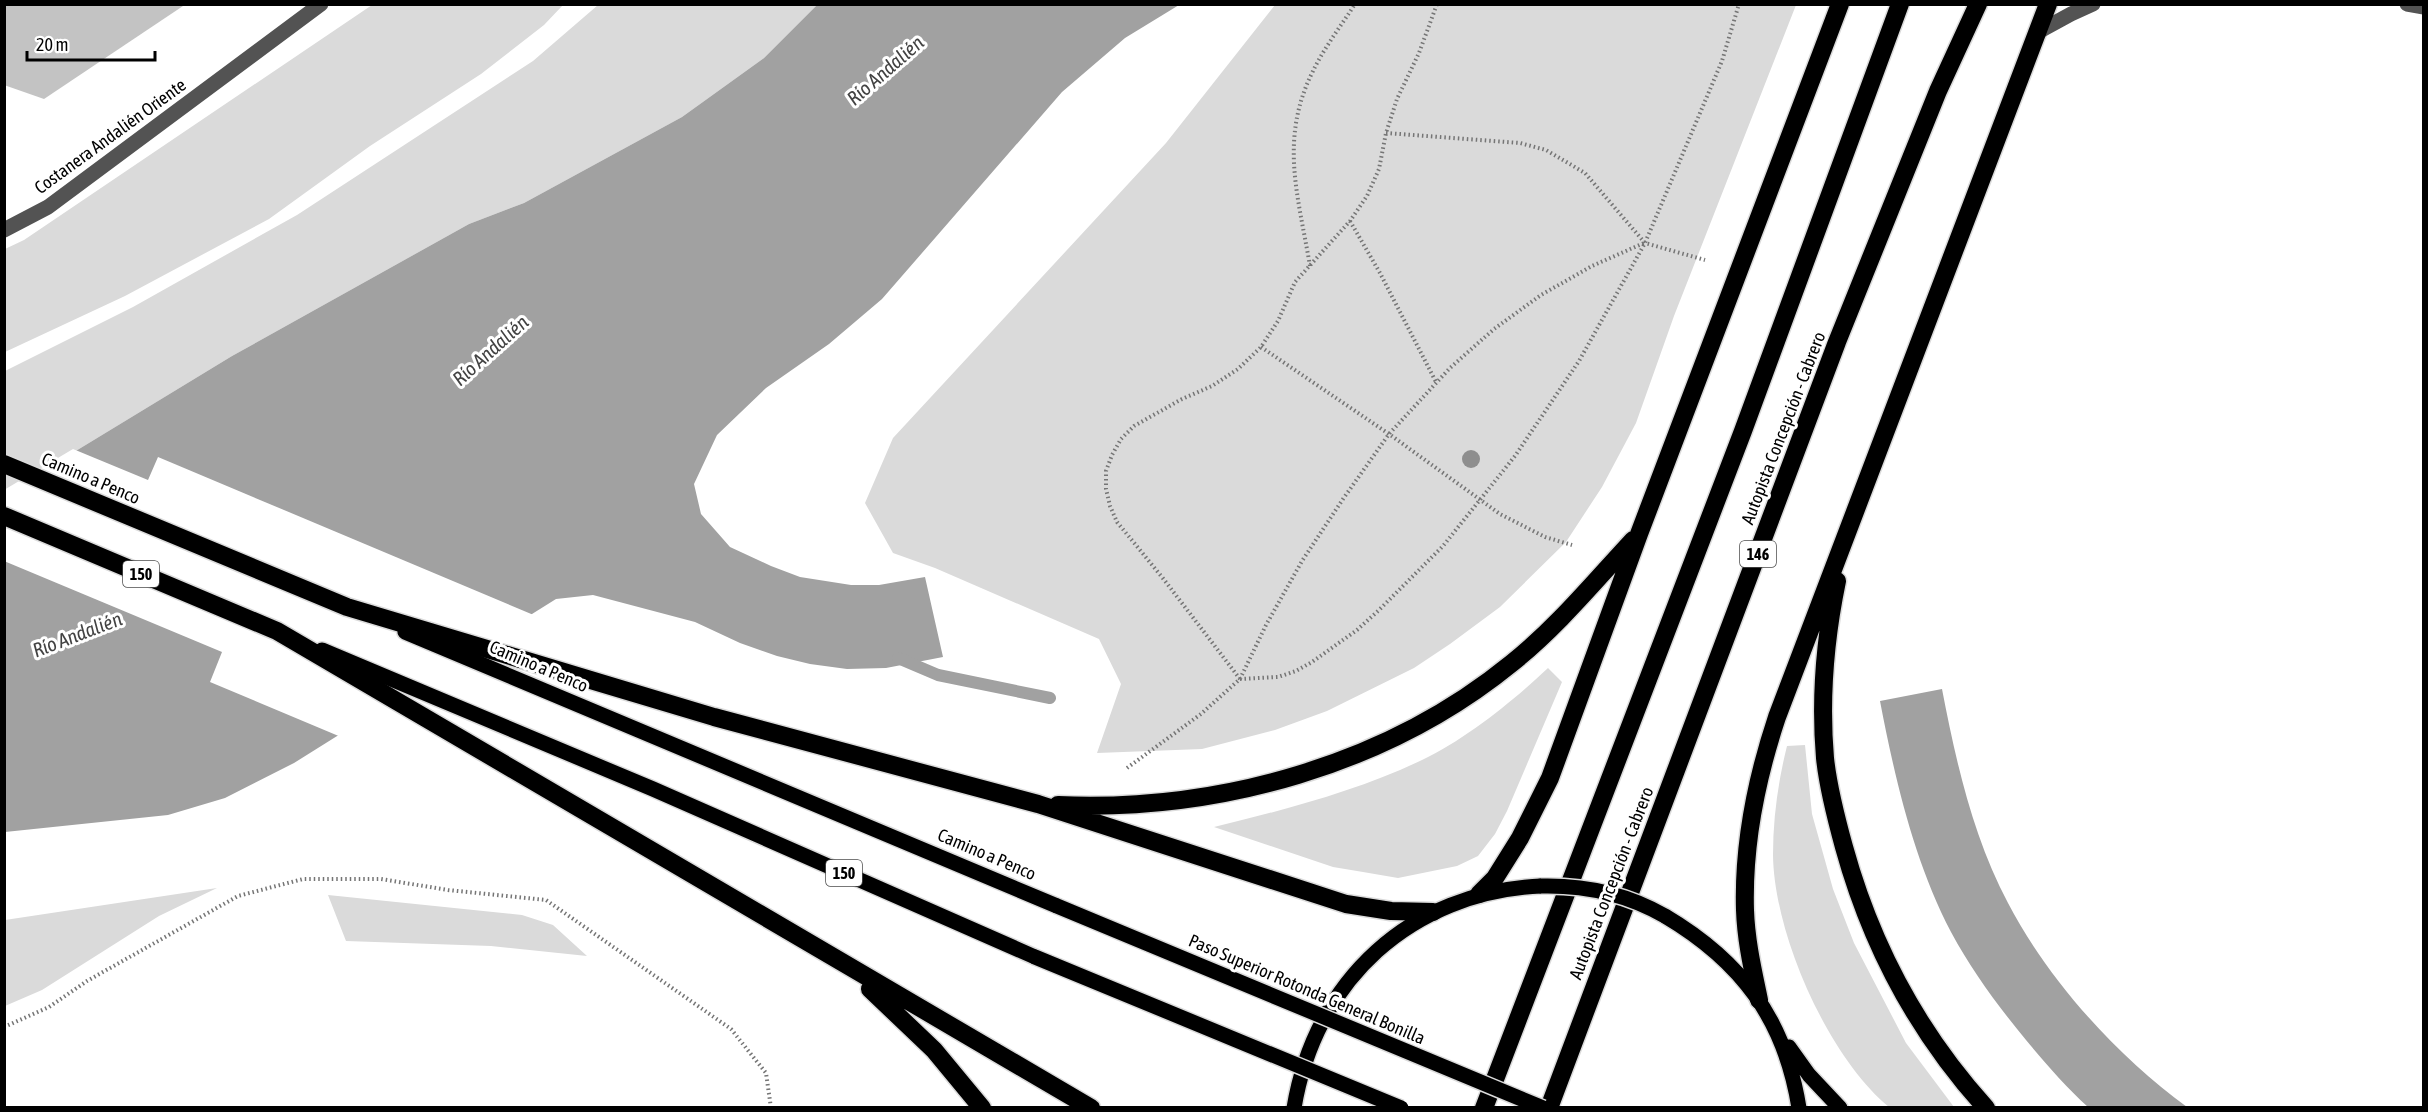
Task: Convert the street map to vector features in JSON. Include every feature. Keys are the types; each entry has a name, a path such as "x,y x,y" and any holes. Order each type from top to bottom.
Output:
{"highway":[{"path":"1479,894 1495,878 1520,838 1550,778 1639,534 1840,4"},
{"name":"Autopista Concepción - Cabrero","path":"1484,1107 1743,431 1900,4"},
{"name":"Autopista Concepción - Cabrero","path":"1549,1107 1841,332 1938,91 1978,4"},
{"path":"1759,1000 1745,910 1751,814 1760,769 1777,717 2048,4"},
{"name":"Camino a Penco","path":"4,464 346,607"},
{"name":"150","path":"4,516 277,631"},
{"path":"1849,527 1836,584 1826,653 1823,701 1825,759 1836,818 1871,930 1896,982 1925,1032 1986,1107"},
{"path":"1038,804 1113,805 1184,799 1254,787 1359,754 1446,711 1513,662 1545,634 1639,534"},
{"path":"346,607 714,717 1038,804 1346,904 1391,912 1433,912"},
{"path":"277,631 1091,1107"},
{"path":"840,961 934,1050 982,1107"}],"main road":[{"name":"Camino a Penco","path":"346,607 1057,906"},
{"name":"150","path":"277,631 653,789 1035,957 1401,1107"},
{"path":"1294,1107 1307,1052 1320,1023 1337,995 1380,947 1405,928 1433,912 1479,894 1540,886 1567,886 1629,899 1693,932 1718,952 1740,975 1809,1074 1840,1107"},
{"name":"Paso Superior Rotonda General Bonilla","path":"1057,906 1543,1107"},
{"path":"1777,1030 1788,1057 1799,1107"}],"street":[{"name":"Costanera Andalién Oriente","path":"4,230 48,207 321,4"},
{"path":"2038,32 2093,4"},
{"path":"2407,4 2424,8"}],"path":[{"path":"1310,266 1293,165 1293,139 1297,112 1314,69 1355,4"},
{"path":"1240,679 1117,522 1106,489 1106,471 1121,439 1134,426 1182,399 1212,386 1238,369 1261,347 1278,321 1295,282 1350,221 1367,196 1379,169 1386,133 1397,99 1419,53 1437,4"},
{"path":"1240,679 1278,677 1296,671 1328,652 1357,630 1401,590 1443,546 1515,456 1579,361 1645,243 1722,61 1739,4"},
{"path":"1386,133 1520,143 1546,150 1585,172 1645,243 1704,260"},
{"path":"1350,221 1380,273 1436,382"},
{"path":"1127,768 1201,714 1240,679 1266,624 1302,561 1389,434 1436,382 1494,329 1541,295 1592,266 1645,243"},
{"path":"1261,347 1520,526 1572,545"},
{"path":"4,1027 49,1007 87,981 238,896 303,879 381,879 448,890 546,900 731,1029 766,1073 771,1107"}],"shaded area":[{"path":"372,5 563,5 544,25 481,74 370,146 269,219 125,296 5,352 5,249 24,240"},
{"path":"598,5 817,5 764,58 682,117 524,203 469,224 232,356 5,494 5,371 133,307 297,215 533,61"},
{"path":"1275,5 1796,5 1674,316 1636,423 1602,487 1566,542 1500,607 1450,644 1414,668 1327,711 1275,730 1202,749 1097,753 1121,684 1099,639 935,568 893,553 865,503 893,438 1166,143"},
{"path":"1548,668 1562,682 1507,811 1495,834 1478,856 1457,866 1398,878 1333,867 1214,827 1293,807 1346,790 1422,760 1488,719"},
{"path":"1805,745 1812,814 1833,889 1854,943 1906,1043 1954,1107 1889,1107 1845,1058 1808,992 1783,921 1773,855 1777,800 1787,746"},
{"path":"217,888 159,916 42,990 5,1006 5,920"},
{"path":"328,895 522,915 553,925 587,956 491,946 346,941"}],"water":[{"name":"Río Andalién","path":"817,5 1179,5 1125,38 1062,92 882,299 829,344 766,388 717,435 694,484 701,514 730,547 771,566 800,577 851,585 879,585 925,577 943,657 886,668 847,669 810,664 777,656 740,643 695,622 593,595 556,599 294,763 225,798 168,815 5,832 5,494 232,356 469,224 524,203 682,117 764,58"},
{"path":"1942,689 1953,744 1975,826 1996,878 2024,932 2086,1015 2135,1064 2187,1107 2088,1107 2033,1049 1986,988 1959,946 1938,905 1916,848 1899,790 1880,701"}],"pier":[{"path":"73,449 148,480 158,457 536,616 341,737 210,682 222,652 4,561 4,490"}],"building":[{"path":"4,4 186,4 44,99 4,85"}],"waterway":[{"path":"898,658 938,675 1050,698"}]}
